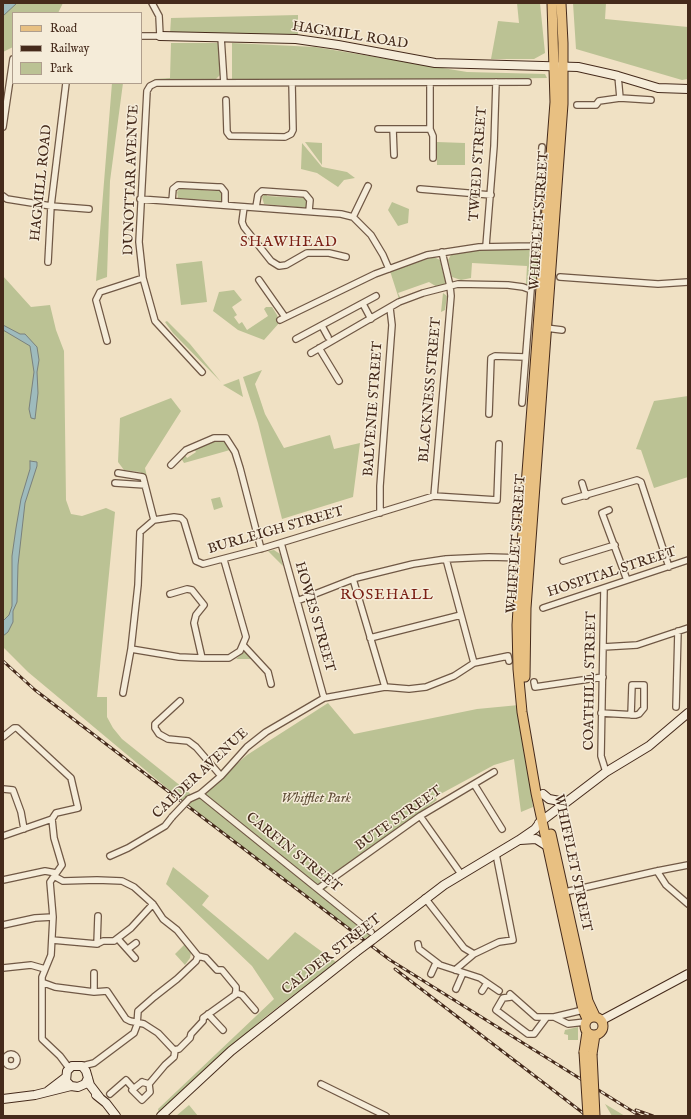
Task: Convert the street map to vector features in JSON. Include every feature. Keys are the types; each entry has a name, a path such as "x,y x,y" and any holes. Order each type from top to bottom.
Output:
{"main road":[{"path":"548,3 553,19"},
{"path":"552,3 559,67"},
{"path":"559,67 561,3"},
{"name":"WHIFFLET STREET","path":"559,67 563,104 548,245 526,558 524,670 528,714 543,794 547,846 582,1010 592,1019"},
{"name":"WHIFFLET STREET","path":"547,259 546,328 526,558 517,625 519,689 544,818 565,892 592,1019 591,1034"},
{"path":"588,1116 588,1053 591,1034 603,1029 592,1019"},
{"path":"588,1053 595,1116"}],"street":[{"path":"152,3 158,16 160,36"},
{"name":"HAGMILL ROAD","path":"142,36 296,39 338,45 435,64 578,67 618,76 658,88 688,89"},
{"path":"221,37 224,83"},
{"path":"3,127 12,66"},
{"path":"618,76 620,98"},
{"name":"TWEED STREET","path":"486,246 491,195 496,82"},
{"name":"DUNOTTAR AVENUE","path":"202,372 155,321 143,278 139,242 140,199 148,88 156,83 528,82"},
{"path":"226,100 227,132 230,136 285,137 291,134 293,130 292,83"},
{"path":"430,83 430,129 433,136 433,158"},
{"name":"HAGMILL ROAD","path":"48,262 51,206 66,84"},
{"path":"577,105 596,105 599,101 620,98 650,100"},
{"path":"378,129 430,129"},
{"path":"394,129 394,155"},
{"path":"259,280 269,294 282,318 411,260 442,252 486,246 529,247 535,242 542,147"},
{"path":"172,201 173,189 178,184 221,187 225,192 225,205"},
{"path":"353,217 368,186"},
{"path":"420,190 491,195"},
{"path":"256,207 258,195 262,191 297,193 305,194 309,197 309,211"},
{"path":"3,196 7,199 51,206 89,209"},
{"path":"140,199 309,211 353,217 371,235 383,255 389,269"},
{"path":"244,207 242,222 244,227 271,261 279,266 286,265 307,253 329,253 346,257"},
{"name":"BLACKNESS STREET","path":"434,496 450,310 450,286 442,252"},
{"path":"560,277 658,284 688,282"},
{"path":"107,341 96,300 100,292 143,278"},
{"path":"311,353 411,297 458,284 508,285 530,290 522,403"},
{"path":"263,298 269,294"},
{"path":"296,339 376,296"},
{"path":"363,304 371,319"},
{"name":"BALVENIE STREET","path":"380,513 380,486 392,325 390,308"},
{"path":"322,326 328,337"},
{"path":"546,328 562,330"},
{"path":"320,348 338,381"},
{"path":"489,414 491,358 495,356 525,356"},
{"path":"171,465 186,450 214,438 226,438 235,452 262,549"},
{"name":"BURLEIGH STREET","path":"154,520 181,518 184,520 196,561 203,564 224,560 434,496 496,500 499,444"},
{"path":"118,473 143,478 154,520 140,532 138,585 131,649 123,693"},
{"path":"565,501 637,480 641,482 669,567"},
{"path":"115,483 145,485"},
{"path":"582,483 586,496"},
{"path":"609,510 602,513 627,580"},
{"name":"HOWES STREET","path":"280,543 324,698"},
{"path":"564,561 615,545"},
{"path":"297,601 353,579 413,564 446,559 489,557 526,558"},
{"path":"446,559 474,663"},
{"path":"131,649 179,657 202,658 229,658 240,651 244,645 246,637 224,560"},
{"name":"HOSPITAL STREET","path":"543,608 688,560"},
{"path":"353,579 385,687"},
{"path":"170,594 186,589 192,590 204,605 196,615 194,624 202,658"},
{"name":"COATHILL STREET","path":"604,589 601,756 606,772"},
{"path":"370,638 461,615"},
{"path":"604,647 638,646 688,628"},
{"path":"676,706 678,631"},
{"path":"244,645 268,672 271,684"},
{"name":"CALDER AVENUE","path":"110,856 128,848 165,826 189,799 200,794 221,776 247,747 266,732 324,698 385,687 413,688 436,684 454,676 474,663 508,656 508,661"},
{"path":"534,682 535,687 603,678"},
{"path":"601,714 631,715 639,714 644,708 644,685 632,685 631,715"},
{"path":"180,701 155,724 155,728 159,734 168,740 188,741 196,747 221,776"},
{"name":"CALDER STREET","path":"161,1116 231,1051 356,952 372,936 461,874 519,840 544,818 606,772 649,746 688,713"},
{"path":"3,737 14,728 17,728 71,778 78,808 56,813 52,819 3,836"},
{"name":"BUTE STREET","path":"319,888 420,816 494,772"},
{"path":"474,784 502,829"},
{"path":"3,788 13,790 21,812 24,829"},
{"name":"CARFIN STREET","path":"200,794 319,888 372,936"},
{"path":"543,794 550,799 565,802"},
{"path":"420,816 461,874"},
{"path":"52,819 54,838 62,865 50,882 53,917 52,940 51,955 42,977 44,983 42,1039 60,1056 69,1068"},
{"name":"WHIFFLET STREET","path":"519,840 536,839 547,846"},
{"path":"455,970 474,954 499,942 513,940 496,854"},
{"path":"565,892 688,865"},
{"path":"3,880 45,871 55,875 63,881 97,880 126,882 153,904 163,919 177,930 198,956 206,958 217,970 222,970 236,987 236,993 217,1010 208,1014 191,1034 190,1038 179,1049 175,1050"},
{"path":"657,871 666,885 688,904"},
{"path":"425,898 464,948 474,954"},
{"path":"52,940 97,944 118,939 153,904"},
{"path":"97,944 98,916"},
{"path":"3,925 35,918 53,917"},
{"path":"118,939 135,958"},
{"path":"128,949 136,943"},
{"path":"418,944 420,949 436,962 480,978 499,991"},
{"path":"45,1092 65,1078 69,1068 75,1065 82,1066 94,1063 134,1033 138,1011 177,980 196,961 198,956"},
{"path":"431,974 436,962"},
{"path":"3,968 31,965 45,969"},
{"path":"94,973 94,992"},
{"path":"456,989 463,973"},
{"path":"555,1016 568,1024 592,1019 688,974"},
{"path":"44,983 55,987 94,992 107,991 126,1019 144,1024 158,1033 172,1049 175,1050"},
{"path":"482,991 487,983"},
{"path":"236,993 242,995 255,1010"},
{"path":"546,1018 534,1034 528,1034 496,1010 503,998 511,995 536,1017 546,1018 582,1010"},
{"path":"208,1014 223,1030"},
{"path":"110,1094 126,1080 134,1089 132,1090 142,1100 150,1092 149,1084 174,1057 175,1050"},
{"path":"82,1086 94,1063"},
{"path":"82,1066 100,1098 116,1116"},
{"path":"65,1078 71,1086"},
{"path":"134,1089 142,1082 149,1084"},
{"path":"321,1084 386,1116"},
{"path":"3,1099 71,1086 82,1086 100,1098"}],"green space":[{"path":"3,3 63,3 58,12 12,12 12,48 3,52"},
{"path":"517,3 540,3 545,53 534,59 491,59 498,21 519,23"},
{"path":"573,3 606,3 605,19 688,27 688,79 682,80 576,49"},
{"path":"298,15 298,35 170,34 171,18"},
{"path":"171,43 220,43 220,75 216,79 154,80 170,78"},
{"path":"232,43 315,47 467,72 545,74 547,78 324,81 232,80"},
{"path":"112,84 123,84 110,181 107,277 96,281"},
{"path":"305,142 322,143 322,165"},
{"path":"437,142 465,143 465,165 437,165"},
{"path":"302,143 322,167 347,172 355,178 344,180 338,187 317,173 301,169"},
{"path":"182,186 183,189 219,191 220,189 223,191 223,201 178,198 177,192"},
{"path":"266,193 267,196 308,197 307,208 264,204 262,197"},
{"path":"392,202 409,209 408,223 398,226 388,210"},
{"path":"487,249 540,250 538,288 533,288 526,284 527,266 472,263 471,278 461,280 452,277 448,260 452,253"},
{"path":"434,257 440,260 446,284 437,287 429,282 398,293 401,299 399,299 390,271"},
{"path":"202,261 207,302 181,305 176,264"},
{"name":"Whifflet Park","path":"3,276 31,307 50,305 56,330 64,351 66,500 71,514 82,516 106,508 115,512 97,697 107,697 107,717 113,728 122,739 197,799 247,755 328,703 354,734 477,709 519,705 533,807 521,812 514,759 494,765 435,797 437,800 384,838 320,894 371,935 364,939 192,809 28,672 3,647"},
{"path":"234,290 242,300 232,307 237,315 234,317 239,324 242,322 247,330 268,316 264,309 266,307 272,307 277,315 280,322 264,340 238,330 213,311 219,292"},
{"path":"443,293 447,296 445,310 441,312"},
{"path":"167,321 190,344 221,382 173,333 165,322"},
{"path":"262,370 255,384 265,414 284,448 330,435 334,449 360,443 353,497 282,519 258,423 243,377"},
{"path":"239,379 243,397 223,385"},
{"path":"688,396 688,477 654,488 641,450 636,449 654,401"},
{"path":"171,398 181,411 145,468 147,477 140,472 124,470 118,462 120,418"},
{"path":"220,438 226,441 230,450 184,463 181,458 185,455 187,458 196,452 193,447"},
{"path":"220,497 223,507 214,510 211,499"},
{"path":"274,550 280,554 283,566 268,551"},
{"path":"245,651 254,659 236,659"},
{"path":"173,867 209,896 202,905 268,960 295,932 336,962 264,1018 159,1113 158,1109 274,999 252,966 166,884"},
{"path":"185,944 191,953 190,958 185,965 175,954"},
{"path":"578,1027 578,1040 568,1040 568,1035 564,1034 565,1030"},
{"path":"605,1104 625,1116 612,1116"},
{"path":"189,1105 198,1116 176,1116"}],"water":[{"path":"9,3 17,3 3,16 3,10"},
{"path":"3,325 20,334 25,334 37,347 39,360 37,372 38,393 35,419 31,418 29,409 34,372 30,346 3,330"},
{"path":"30,461 37,462 37,466 25,503 18,565 17,602 13,611 13,622 8,632 3,636 3,621 9,615 12,606 12,556 21,499 30,469"}],"waterway":[{"path":"3,6 7,3"}],"railway":[{"path":"3,661 35,690 390,960 640,1116"},
{"path":"395,969 587,1116"},
{"path":"636,1110 653,1116"}],"district":[{"name":"SHAWHEAD","path":"289,243"},
{"name":"ROSEHALL","path":"387,596"}]}
